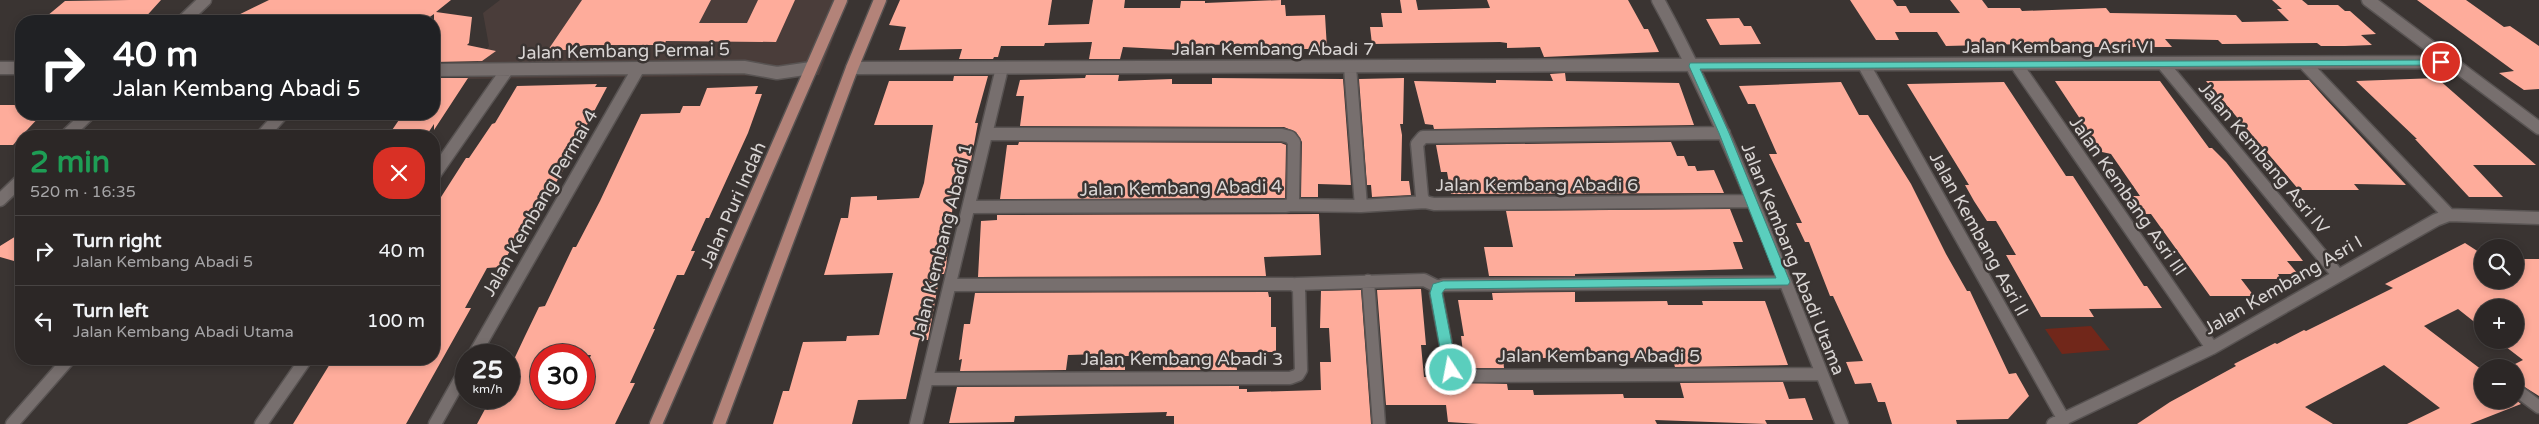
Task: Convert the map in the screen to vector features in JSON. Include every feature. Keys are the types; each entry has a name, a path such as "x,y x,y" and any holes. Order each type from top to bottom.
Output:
{"main road":[{"name":"Jalan Puri Indah","path":"656,424 841,0"},
{"path":"719,424 852,68 880,0"}],"street":[{"path":"189,15 205,0"},
{"name":"Jalan Kembang Abadi Utama","path":"1658,0 1694,66 1724,133 1842,424"},
{"path":"2368,0 2539,128"},
{"name":"Jalan Kembang Asri VI","path":"1694,66 2452,62"},
{"name":"Jalan Kembang Asri III","path":"2016,64 2212,348"},
{"name":"Jalan Kembang Asri IV","path":"2163,64 2338,274"},
{"path":"2305,64 2449,215"},
{"name":"Jalan Kembang Asri II","path":"1864,65 2058,422"},
{"name":"Jalan Kembang Abadi 7","path":"852,68 1694,66"},
{"name":"Jalan Kembang Permai 5","path":"440,70 744,67 761,71 788,72 797,68 811,68"},
{"path":"1350,67 1361,206"},
{"path":"0,68 15,68"},
{"name":"Jalan Kembang Abadi 1","path":"916,424 1002,68"},
{"name":"Jalan Kembang Permai 4","path":"480,344 638,69"},
{"path":"440,166 507,70"},
{"path":"72,130 83,120"},
{"path":"267,130 277,120"},
{"name":"Jalan Kembang Abadi 6","path":"1724,133 1423,137 1417,144 1422,197 1425,202 1751,201"},
{"name":"Jalan Kembang Abadi 4","path":"968,207 1291,205 1293,200 1294,142 1287,136 986,134"},
{"path":"0,200 15,186"},
{"path":"1291,205 1361,206 1425,202"},
{"name":"Jalan Kembang Asri I","path":"2058,422 2212,348 2338,274 2449,215 2539,218"},
{"path":"950,285 1296,284 1424,280 1438,287 1443,285 1784,282"},
{"path":"1368,281 1379,424"},
{"name":"Jalan Kembang Abadi 3","path":"927,379 1295,377 1300,370 1299,289 1296,284"},
{"name":"Jalan Kembang Abadi 5","path":"1438,287 1436,293 1451,370 1458,376 1821,374"},
{"path":"12,424 64,365"},
{"path":"261,424 302,365"},
{"path":"434,424 455,388"},
{"path":"2524,396 2539,407"}],"shaded area":[{"path":"500,0 848,0 819,75 466,79 489,46 483,13"},
{"path":"2091,326 2110,350 2062,354 2045,329"}],"building":[{"path":"161,0 147,15 48,15 65,1"},
{"path":"269,0 451,0 436,12 472,17 469,43 467,45 496,51 482,61 440,62 440,15 434,14 238,15"},
{"path":"582,0 711,0 699,23 747,23 758,0 795,0 776,42 666,41 664,45 587,45 574,47 572,50 548,50"},
{"path":"900,0 1052,0 1048,25 1089,24 1093,0 1125,0 1124,8 1180,8 1181,1 1205,1 1205,3 1281,0 1281,5 1285,5 1286,16 1325,15 1327,49 1254,49 1254,44 1205,45 1204,50 1199,51 1123,47 1120,59 1089,59 1092,42 1045,43 1044,46 1001,46 998,57 993,59 959,59 962,49 899,50 906,27 889,25"},
{"path":"1400,0 1416,0 1418,10 1490,8 1487,0 1628,0 1644,29 1648,29 1659,52 1544,57 1540,47 1507,48 1507,43 1500,42 1372,44 1370,27 1383,27 1381,13 1402,13"},
{"path":"1850,0 1893,0 1897,6 1906,6 1910,13 1960,13 1950,0 1982,0 1988,8 2020,8 2022,11 2106,8 2110,13 2236,15 2242,22 2289,21 2277,9 2282,9 2272,0 2302,0 2308,5 2338,5 2345,11 2350,11 2376,34 2361,35 2372,45 2345,46 2321,46 2317,43 2222,44 2218,40 2165,39 2172,47 2027,47 2025,44 1946,46 1937,32 1895,32 1899,40 1876,40"},
{"path":"2417,0 2466,0 2504,27 2510,26 2539,46 2539,89 2524,90 2499,73 2514,71"},
{"path":"1739,18 1744,26 1751,26 1761,44 1720,45 1706,19"},
{"path":"1565,73 1566,81 1679,83 1694,125 1434,129 1433,125 1425,124 1414,81 1496,83 1496,80 1553,81 1550,74"},
{"path":"1086,75 1119,75 1118,81 1172,79 1172,84 1212,84 1212,78 1343,79 1351,185 1318,184 1318,197 1301,197 1302,142 1296,132 1284,127 1020,126 1024,96 1016,96 1020,80 1085,78"},
{"path":"954,76 988,76 975,123 978,123 971,161 968,161 967,168 957,167 946,267 944,274 940,274 928,340 919,340 906,399 858,400 852,424 773,424 783,391 789,391 803,342 846,341 847,336 879,335 893,273 824,275 841,218 848,218 851,197 877,196 877,200 919,198 924,183 933,125 874,125 889,81 953,81"},
{"path":"440,78 468,78 434,130 434,124 430,130 392,130 399,120 440,120"},
{"path":"1404,78 1403,124 1400,124 1402,135 1401,181 1409,181 1411,195 1372,197 1371,185 1367,185 1359,79"},
{"path":"2437,78 2536,165 2473,165 2503,197 2469,197 2415,139 2417,139 2356,81"},
{"path":"2309,80 2406,185 2354,184 2359,190 2299,190 2206,81"},
{"path":"2055,81 2160,81 2209,148 2212,148 2226,162 2303,261 2287,261 2298,274 2278,274 2281,279 2241,279 2254,296 2210,296 2151,214 2146,214 2133,196 2140,196 2111,154 2102,152"},
{"path":"1841,82 1859,115 1868,115 1911,184 1946,254 1967,291 1970,291 2009,374 2016,373 2029,396 2008,419 1956,420 1957,424 1892,424 1885,402 1878,402 1871,383 1855,384 1846,362 1863,361 1833,296 1830,296 1809,242 1805,242 1796,223 1802,223 1769,154 1777,154 1755,104 1748,104 1739,86"},
{"path":"2004,82 2066,176 2073,176 2144,286 2147,286 2162,308 2089,309 2094,317 2041,317 2006,255 2016,255 1996,221 1987,221 1974,201 1965,185 1969,185 1907,84"},
{"path":"597,84 595,87 607,87 547,198 539,198 501,267 487,268 465,308 471,308 440,363 440,199 466,158 469,158 492,124 495,123 517,86"},
{"path":"758,86 755,94 762,94 748,133 709,218 706,218 691,251 695,251 684,275 677,275 630,383 635,383 615,424 477,424 485,409 520,409 520,347 539,307 545,306 573,247 576,247 600,201 641,114 680,113 683,106 700,106 707,88"},
{"path":"0,105 15,105 15,120 36,120 27,130 15,130 15,143 13,145 0,145"},
{"path":"1019,142 1281,143 1286,145 1285,198 1000,199 1007,145 1018,145"},
{"path":"1671,142 1677,156 1684,156 1688,166 1695,166 1697,171 1714,170 1724,193 1451,194 1447,172 1441,172 1436,145"},
{"path":"1730,209 1743,242 1733,242 1743,269 1575,274 1575,276 1489,276 1484,247 1513,247 1506,211"},
{"path":"1319,214 1321,255 1264,257 1266,276 978,277 981,221 997,220 997,215"},
{"path":"15,237 15,260 0,257 0,246"},
{"path":"2465,243 2474,249 2474,289 2524,289 2524,259 2539,259 2539,396 2524,387 2524,359 2509,349 2524,349 2524,299 2474,299 2474,322 2458,309 2424,326 2474,364 2474,409 2508,409 2470,424 2407,424 2440,408 2384,365 2305,407 2333,424 2137,424 2170,402 2236,366 2234,364 2393,288 2385,284"},
{"path":"1421,289 1426,345 1421,345 1424,377 1429,377 1430,382 1507,384 1508,390 1533,390 1534,395 1623,394 1624,398 1684,398 1680,383 1783,382 1789,399 1805,398 1813,420 1765,420 1767,424 1655,420 1657,424 1479,424 1448,422 1446,405 1386,405 1377,290"},
{"path":"1361,290 1371,424 1174,424 1174,416 1166,416 1167,412 1015,416 1014,422 949,423 957,387 1239,386 1239,389 1247,389 1247,392 1321,390 1320,362 1331,362 1329,328 1320,328 1321,291"},
{"path":"1268,292 1269,297 1271,297 1271,327 1276,327 1276,352 1235,352 1237,370 1163,370 1162,356 1125,356 1125,370 1100,370 1101,354 1068,355 1066,370 960,371 962,359 959,360 964,324 970,324 975,293"},
{"path":"1575,292 1575,302 1667,301 1668,305 1703,305 1702,301 1765,301 1788,365 1675,367 1673,361 1641,361 1640,358 1503,358 1504,368 1465,368 1461,336 1464,336 1458,300 1493,300 1492,293"},
{"path":"329,365 439,365 406,424 293,424"}],"route":[{"path":"1451,370 1436,293 1436,289 1443,285 1784,282 1724,133 1694,66 2441,62"}]}
